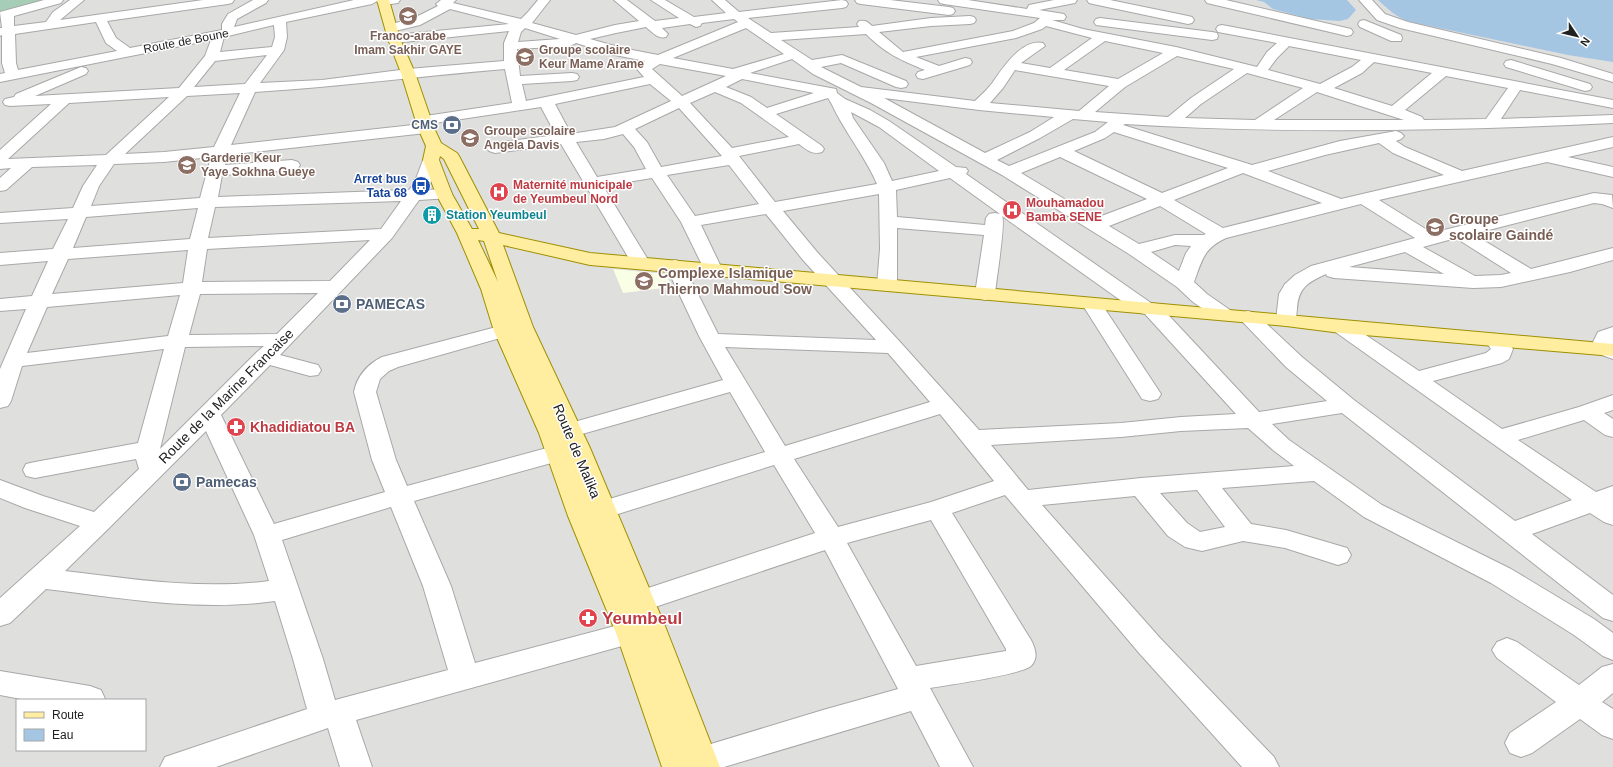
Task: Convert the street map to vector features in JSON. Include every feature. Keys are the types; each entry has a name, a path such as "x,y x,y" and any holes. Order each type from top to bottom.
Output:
{"main road":[{"name":"Route de Malika","path":"383,0 394,39 408,74 429,138 444,194 466,233 491,289 504,331 551,433 563,442 578,448 640,601 684,765"},
{"name":"Route de Malika","path":"429,138 451,156 491,236 563,442 581,516 684,765"},
{"path":"466,233 491,236 564,255 642,263 1092,304 1223,314 1341,327 1495,340 1611,347"}],"street":[{"path":"6,76 9,63 4,31 4,15 57,0"},
{"path":"51,24 57,15 78,0"},
{"path":"4,31 100,19 176,4 228,0"},
{"name":"Route de Boune","path":"6,76 111,56 225,29 282,13 383,0"},
{"path":"428,0 446,3 581,40 620,52 656,69 738,74 803,87 832,91 884,124 952,173 1148,308 1254,420 1281,445 1373,511 1501,576 1584,627 1613,648"},
{"path":"520,106 512,64 511,46 513,34 530,18 544,0"},
{"path":"620,0 663,35 691,46"},
{"path":"657,0 715,36"},
{"path":"718,0 741,19 809,65 832,91 846,118 876,163 887,186 887,286"},
{"path":"762,0 811,34"},
{"path":"861,0 946,5 969,2 1020,11 1103,36 1176,51 1319,88 1394,111 1427,124"},
{"path":"1020,11 1070,0"},
{"path":"1093,0 1125,4 1143,10 1223,28 1442,72 1613,104"},
{"path":"1211,0 1347,32"},
{"path":"0,401 10,358 41,302 87,194 108,161 183,92 211,57 225,29 238,13 256,1"},
{"path":"511,46 581,40 615,29 650,24 741,19 776,11 840,2 880,41 901,56 937,70"},
{"path":"1143,10 1163,2"},
{"path":"1364,2 1381,17 1425,30 1556,61 1613,78"},
{"path":"394,39 416,22 446,3"},
{"path":"1087,19 1125,4"},
{"path":"1192,55 1223,28 1252,10"},
{"path":"36,470 150,460 176,342 192,288 198,244 220,151 249,89 277,50 281,37 282,13"},
{"path":"1313,46 1381,17"},
{"path":"901,56 1008,36 1041,24 1047,18 1087,19 1223,28 1327,40"},
{"path":"100,19 111,40 127,52"},
{"path":"0,164 164,158 220,151 429,138 520,106 546,102 656,69 691,46 715,36 741,19"},
{"path":"767,37 869,30 931,22 970,20"},
{"path":"1364,24 1380,32 1411,42"},
{"path":"394,39 522,25"},
{"path":"1054,72 1103,36"},
{"path":"394,39 473,40"},
{"path":"1260,72 1272,55 1287,41"},
{"path":"979,106 998,85 1011,65 1022,54 1038,46"},
{"path":"211,57 277,50"},
{"path":"690,222 952,173 988,160 1076,115 1120,84 1176,51"},
{"path":"495,148 604,134 626,128 715,87 738,74 793,55"},
{"path":"3,105 101,62 111,56"},
{"path":"1259,124 1285,106 1357,70 1371,58"},
{"path":"809,65 842,59 901,84"},
{"path":"878,93 937,70 965,62"},
{"path":"1501,62 1601,91 1613,86"},
{"path":"3,105 343,82 512,64"},
{"path":"1011,65 1120,84"},
{"path":"1171,122 1196,101 1245,68"},
{"path":"656,69 682,102 730,156 770,207 804,246 810,256 894,347 973,438 1016,492 1150,646 1263,767"},
{"path":"1394,111 1442,72"},
{"path":"514,80 572,77"},
{"path":"1491,123 1516,86"},
{"path":"715,87 743,98 816,149"},
{"path":"854,89 988,160 1095,225 1136,250 1184,283 1200,298 1223,314"},
{"path":"765,113 832,91 854,89 979,106 1076,115 1118,123 1297,187 1339,204"},
{"path":"0,158 65,100"},
{"path":"546,102 566,139 642,263"},
{"path":"1008,172 1100,135 1118,123 1171,122 1313,126 1456,124 1613,119"},
{"path":"1095,225 1160,199 1246,170 1332,148 1381,138 1436,131 1456,124"},
{"path":"626,128 641,145 656,172 690,222 713,269"},
{"name":"Route de la Marine Francaise","path":"0,615 99,523 150,460 210,414 386,234 422,184 429,138"},
{"path":"1381,138 1399,150 1460,176"},
{"path":"594,183 656,172 803,139"},
{"path":"1136,250 1175,240 1212,237 1364,198 1606,144 1613,156"},
{"path":"1061,151 1160,199 1212,237"},
{"path":"1544,157 1613,172"},
{"path":"0,186 28,163"},
{"path":"216,171 292,165"},
{"path":"3,220 209,202 444,194"},
{"path":"1364,198 1430,240"},
{"path":"1286,320 1286,299 1290,290 1300,280 1318,270 1458,232 1594,198 1606,199 1613,203"},
{"path":"985,294 997,204"},
{"path":"888,222 994,232"},
{"path":"1458,232 1528,275"},
{"path":"0,259 198,244 386,234"},
{"path":"1184,283 1195,253 1200,245 1212,237"},
{"path":"1408,246 1473,282"},
{"path":"1318,270 1473,282 1501,281 1570,266 1613,254"},
{"path":"675,266 690,300 736,383 831,538 957,767"},
{"path":"0,305 192,288 335,287"},
{"path":"1092,304 1150,394"},
{"path":"1248,317 1294,362 1346,405 1613,610"},
{"path":"1341,327 1499,438 1606,505"},
{"path":"465,677 437,586 384,460 365,388 375,371 390,362 504,331"},
{"path":"10,358 104,351 176,342 282,340"},
{"path":"712,340 894,347"},
{"path":"1415,379 1494,358 1501,354 1502,349 1495,340"},
{"path":"265,357 310,370"},
{"path":"267,535 400,496 736,383"},
{"path":"1499,438 1587,412 1613,402"},
{"path":"602,510 944,405"},
{"path":"973,438 1121,430 1181,424 1254,420 1346,405"},
{"path":"1587,412 1613,430"},
{"path":"210,414 267,535 308,659 331,714 356,767"},
{"path":"640,601 831,538 938,509 1016,492 1204,482 1319,472"},
{"path":"1204,482 1243,532"},
{"path":"1141,486 1168,519 1190,540 1197,543 1243,532 1286,539 1338,556"},
{"path":"0,488 34,502 99,523"},
{"path":"1511,532 1606,505"},
{"path":"684,765 823,722 913,688 1014,661 1021,657 1021,648 938,509"},
{"path":"40,578 144,590 219,595 285,589"},
{"path":"176,767 331,714 630,633"},
{"path":"1507,650 1613,726"},
{"path":"1521,743 1580,702 1613,676"},
{"path":"0,684 90,699"}],"shaded area":[{"path":"0,0 1613,0 1613,767 0,767"},
{"path":"0,0 53,0 0,14"},
{"name":"Complexe Islamique Thierno Mahmoud Sow","path":"613,269 666,274 672,287 623,293"}],"water":[{"path":"1256,0 1347,0 1356,10 1348,19 1340,21 1310,19 1273,9 1264,2"},
{"path":"1378,0 1613,0 1613,62 1568,55 1411,22 1397,16"}],"place":[{"name":"Franco-arabe Imam Sakhir GAYE","path":"408,16"},
{"name":"Groupe scolaire Keur Mame Arame","path":"525,57"},
{"name":"CMS","path":"452,125"},
{"name":"Groupe scolaire Angela Davis","path":"470,138"},
{"name":"Garderie Keur Yaye Sokhna Gueye","path":"187,165"},
{"name":"Arret bus Tata 68","path":"421,186"},
{"name":"Maternité municipale de Yeumbeul Nord","path":"499,192"},
{"name":"Mouhamadou Bamba SENE","path":"1012,210"},
{"name":"Station Yeumbeul","path":"432,215"},
{"name":"Groupe scolaire Gaindé","path":"1435,227"},
{"name":"Complexe Islamique Thierno Mahmoud Sow","path":"644,281"},
{"name":"PAMECAS","path":"342,304"},
{"name":"Khadidiatou BA","path":"236,427"},
{"name":"Pamecas","path":"182,482"},
{"name":"Yeumbeul","path":"588,618"}]}
